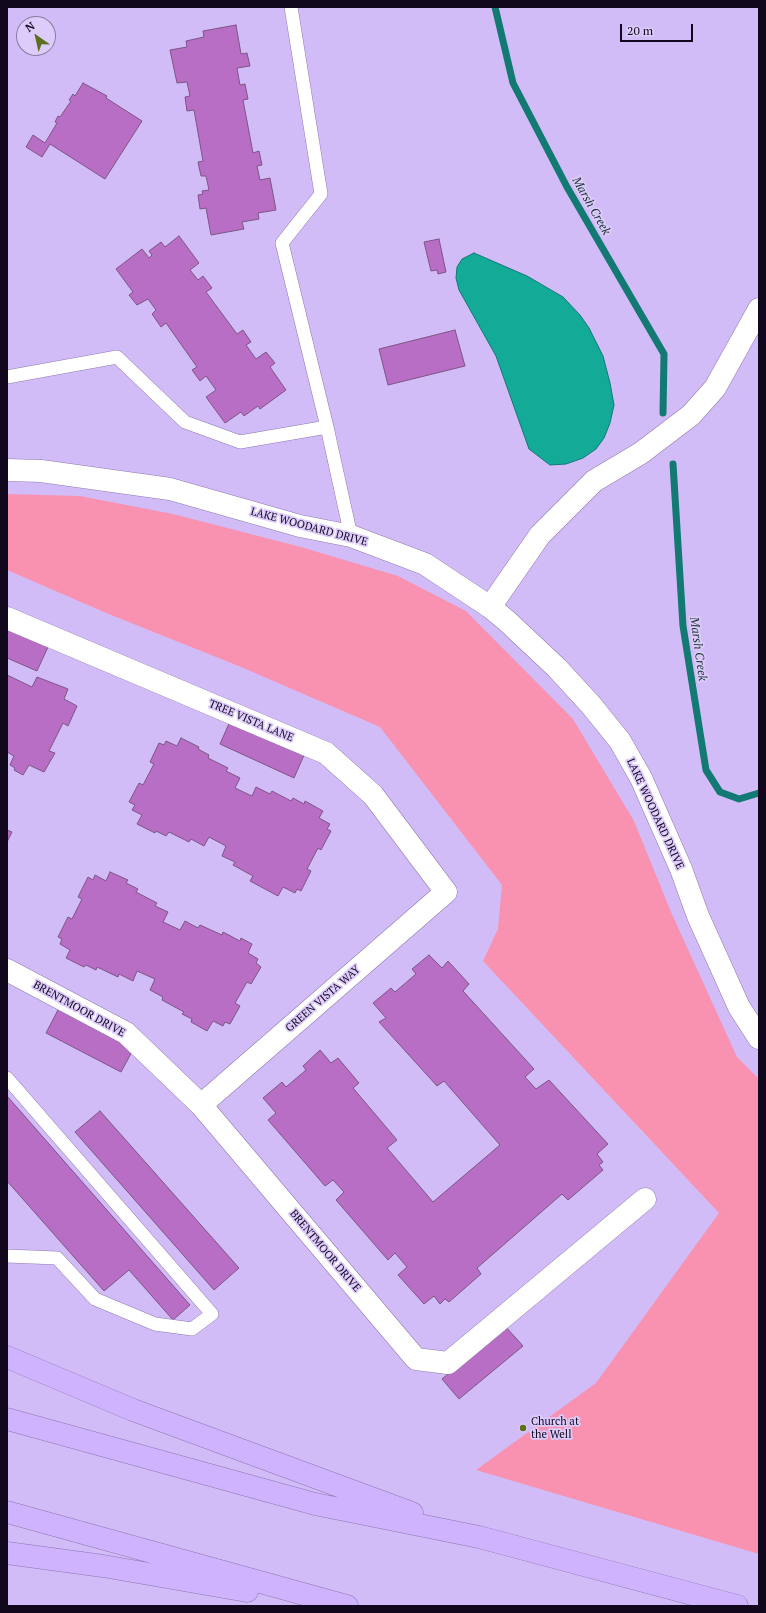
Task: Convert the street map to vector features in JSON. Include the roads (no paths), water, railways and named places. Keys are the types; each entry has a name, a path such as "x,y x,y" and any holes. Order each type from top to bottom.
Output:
{"highway":[{"path":"7,1357 133,1410 479,1537"},
{"path":"7,1419 316,1504 479,1537 737,1606"},
{"path":"7,1512 347,1606"},
{"path":"7,1553 103,1566 337,1606"}],"street":[{"path":"490,607 540,535 594,481 641,453 691,415 715,388 759,309"},
{"name":"LAKE WOODARD DRIVE","path":"7,470 41,471 170,489 300,526 351,536 425,564 490,607 557,668 591,705 620,741 641,778 681,869 698,916 739,1007 759,1038"},
{"name":"TREE VISTA LANE","path":"7,618 326,753 373,795 446,892"},
{"name":"GREEN VISTA WAY","path":"201,1105 446,892"},
{"name":"BRENTMOOR DRIVE","path":"7,970 126,1033 201,1105 416,1359 448,1363 645,1199"}],"lane":[{"path":"291,7 321,194 282,243 327,427 351,536"},
{"path":"7,377 117,357 185,422 240,442 327,427"},
{"path":"7,1078 212,1314 192,1329 155,1324 94,1299 58,1258 7,1256"}],"waterway":[{"name":"Marsh Creek","path":"495,7 513,83 567,187 664,354 663,413"},
{"name":"Marsh Creek","path":"673,464 683,626 706,770 720,792 739,799 759,793"}],"place":[{"name":"Church at the Well","path":"523,1428"}]}
